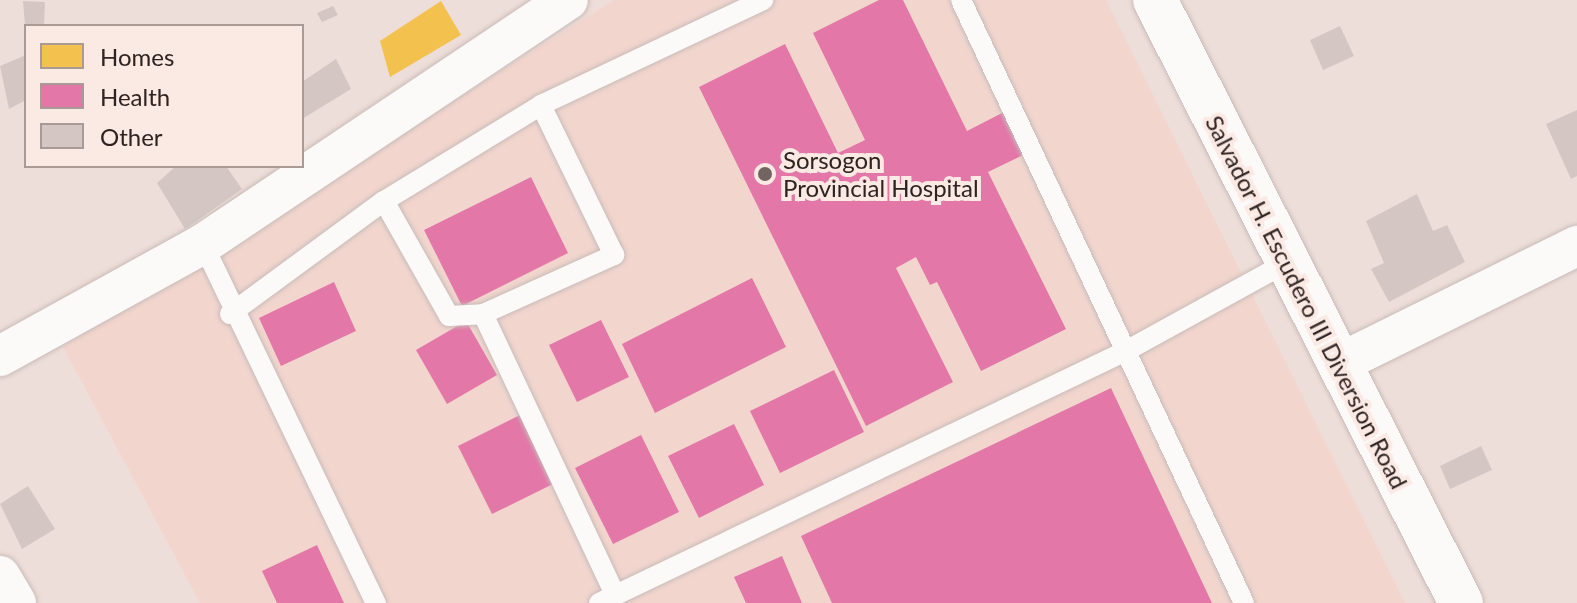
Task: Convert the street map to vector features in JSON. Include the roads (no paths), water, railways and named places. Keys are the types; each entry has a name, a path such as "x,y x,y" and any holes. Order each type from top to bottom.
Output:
{"highway":[{"name":"Salvador H. Escudero III Diversion Road","path":"1155,0 1461,603"}],"street":[{"path":"0,356 203,244 568,0"},
{"path":"1338,364 1577,246"},
{"path":"0,576 16,603"}],"lane":[{"path":"230,314 384,201 541,105 763,0"},
{"path":"961,0 1244,603"},
{"path":"384,201 449,316 483,314 614,255 541,105"},
{"path":"203,244 230,314 376,603"},
{"path":"483,314 607,599 1126,351 1286,263"}],"place":[{"name":"Sorsogon Provincial Hospital","path":"765,174"}]}
